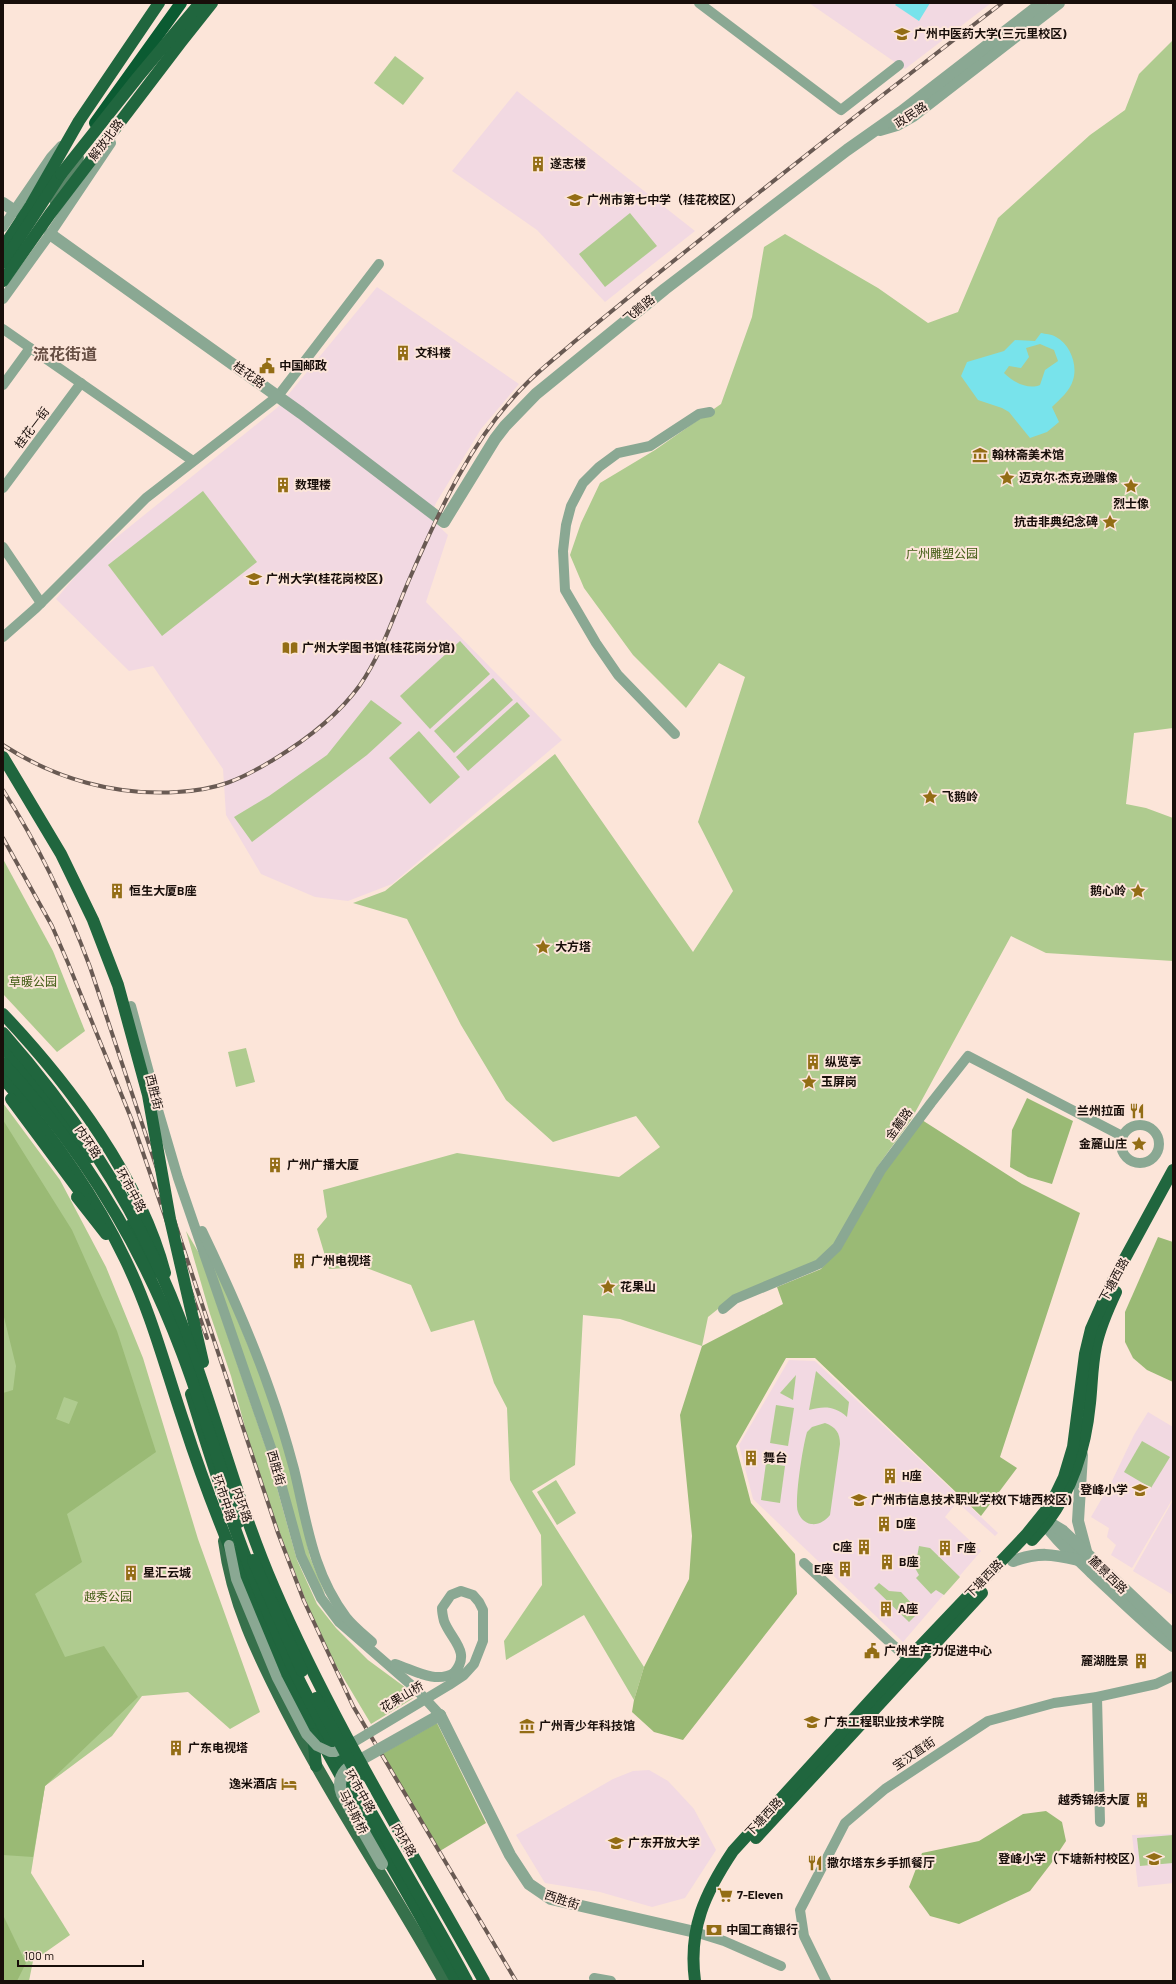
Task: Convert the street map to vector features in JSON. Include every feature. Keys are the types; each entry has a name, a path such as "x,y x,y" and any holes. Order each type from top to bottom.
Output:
{"highway":[{"path":"3,248 31,205 67,140 159,3"},
{"path":"3,263 109,102 181,3"},
{"path":"61,174 138,77 205,5"},
{"name":"解放北路","path":"3,281 50,214 161,67 205,5"},
{"path":"3,757 61,854 93,920 118,985 148,1095 170,1219 222,1443"},
{"name":"环市中路","path":"3,1014 49,1066 86,1116 130,1186 155,1240 166,1280 167,1317 227,1508 248,1564 278,1636 333,1743 427,1906 476,1980"},
{"name":"内环路","path":"3,1033 47,1085 81,1132 116,1186 156,1262 180,1317 258,1548 288,1621 318,1686 476,1980"},
{"path":"3,1047 76,1136 114,1194 147,1259 167,1317"},
{"name":"内环路","path":"3,1063 38,1103 71,1146 106,1199 150,1277 181,1352 245,1539 289,1645 343,1750 476,1980"},
{"name":"环市中路","path":"3,1078 49,1134 76,1171 100,1210 126,1261 157,1336 189,1440 223,1532 261,1620 312,1727 456,1981"},
{"path":"3,1089 108,1231 126,1261"},
{"path":"3,1100 126,1261"},
{"name":"下塘西路","path":"698,1933 712,1885 733,1851 908,1659 1046,1522 1070,1459 1078,1421 1085,1354 1095,1319 1111,1284 1173,1170"},
{"name":"下塘西路","path":"698,1933 720,1886 746,1848 1013,1561 1046,1522 1066,1492 1078,1464 1083,1447 1090,1404 1094,1358 1104,1320 1116,1291 1173,1187"},
{"path":"155,1240 180,1309 196,1370 224,1464 269,1585 343,1741 476,1980"},
{"path":"184,1373 196,1370"},
{"path":"312,1727 316,1766"},
{"path":"695,1981 692,1956 698,1933"},
{"path":"698,1933 704,1981"}],"main road":[{"path":"50,214 72,168 85,146 187,3"},
{"path":"223,1532 232,1585 243,1617 268,1674 316,1766 388,1889 413,1926 444,1981"}],"street":[{"path":"699,3 841,110 899,65"},
{"name":"政民路","path":"871,132 901,112 1042,3"},
{"name":"政民路","path":"871,132 893,127 913,116 1059,3"},
{"path":"3,299 50,234 161,67"},
{"name":"飞鹅路","path":"444,522 505,426 536,394 665,289 871,132"},
{"path":"3,227 51,157 67,140"},
{"path":"3,203 14,211"},
{"name":"桂花路","path":"50,234 278,396 444,522"},
{"path":"3,637 41,603 146,498 278,396 379,264"},
{"path":"3,329 192,461"},
{"path":"3,385 30,348"},
{"name":"桂花一街","path":"3,488 81,383"},
{"path":"675,734 618,674 596,643 565,590 564,545 570,506 583,483 599,466 618,453 650,446 699,414 710,412"},
{"path":"3,547 41,603"},
{"name":"西胜街","path":"131,1006 155,1100 178,1178 272,1451 301,1556 321,1598 339,1622 417,1690 440,1715"},
{"name":"金麓路","path":"723,1309 735,1299 819,1264 837,1247 881,1170 968,1056 1122,1136"},
{"name":"西胜街","path":"178,1178 226,1281 270,1391 294,1469 302,1512 318,1566 331,1594 346,1616 395,1664 427,1692 522,1877 535,1889 560,1902 698,1933 748,1951 781,1966"},
{"path":"1083,1447 1078,1521 1083,1557"},
{"path":"1046,1522 1083,1557"},
{"name":"花果山桥","path":"229,1545 236,1579 266,1654 306,1734 322,1750 336,1752 342,1749 449,1685 470,1669 477,1658 483,1641 483,1610 479,1602 473,1595 461,1591 451,1594 442,1608 444,1621 459,1647 462,1658 459,1667 454,1673 446,1677 430,1677 395,1664"},
{"path":"1013,1561 1033,1555 1047,1554 1083,1557"},
{"name":"麓景西路","path":"1083,1557 1173,1635"},
{"name":"麓景西路","path":"1083,1557 1151,1628 1173,1646"},
{"path":"804,1563 908,1659"},
{"name":"宝汉直街","path":"826,1981 804,1936 800,1910 845,1823 886,1789 988,1721 1054,1703 1097,1698 1156,1684 1173,1676"},
{"path":"1097,1698 1100,1822"},
{"name":"马科斯桥","path":"413,1926 382,1864 342,1794 340,1786 341,1777 347,1768 353,1764 440,1715"},
{"path":"594,1978 611,1981"}],"shaded area":[{"name":"广州中医药大学(三元里校区)","path":"809,3 991,3 905,69"},
{"name":"广州市第七中学（桂花校区）","path":"517,91 695,231 605,302 537,230 452,171"},
{"name":"广州大学(桂花岗校区)","path":"377,287 519,384 481,429 436,503 430,518 448,535 426,602 562,740 392,884 348,901 315,897 261,874 226,815 223,769 153,666 129,671 56,599 91,558 278,407"},
{"name":"广州市信息技术职业学校(下塘西校区)","path":"789,1360 815,1361 998,1533 995,1536 957,1502 945,1517 981,1551 903,1642 753,1499 739,1445"},
{"name":"登峰小学","path":"1148,1412 1173,1427 1173,1498 1132,1568 1111,1555 1116,1545 1107,1537 1109,1528 1091,1517 1112,1481 1134,1435"},
{"path":"1173,1500 1173,1595 1133,1571"},
{"name":"广东开放大学","path":"649,1770 668,1781 694,1809 716,1850 685,1898 652,1907 600,1892 545,1883 516,1835 613,1779 633,1771"},
{"name":"登峰小学（下塘新村校区）","path":"1173,1834 1173,1883 1138,1887 1132,1835"}],"green space":[{"name":"广州雕塑公园","path":"1173,40 1173,728 1134,733 1126,804 1146,808 1173,818 1173,961 1046,953 1011,936 911,1120 878,1166 835,1245 817,1263 733,1297 708,1317 702,1346 620,1319 583,1315 575,1465 532,1491 644,1667 634,1700 584,1615 506,1660 504,1641 542,1585 541,1535 510,1480 507,1408 494,1383 474,1320 431,1332 411,1285 364,1267 329,1269 317,1229 327,1217 323,1190 457,1153 619,1177 660,1147 636,1116 553,1142 506,1100 461,1025 407,919 353,903 385,891 555,754 693,952 733,891 698,822 745,677 719,663 686,708 633,655 584,588 570,555 581,523 600,483 655,450 721,404 752,317 764,247 785,234 878,288 928,323 958,312 998,218 1090,135 1125,110 1139,74"},
{"path":"395,56 424,78 403,105 374,83"},
{"path":"630,213 657,246 605,287 579,254"},
{"path":"203,491 257,562 162,636 108,565"},
{"path":"460,641 490,674 430,729 400,696"},
{"path":"493,678 513,700 454,753 434,731"},
{"path":"371,700 402,723 367,755 252,842 234,817 269,796 327,755"},
{"path":"517,702 530,716 468,771 456,757"},
{"path":"419,731 460,777 430,804 389,758"},
{"name":"草暖公园","path":"3,859 53,951 85,1031 57,1052 3,994"},
{"path":"246,1048 255,1082 236,1087 228,1052"},
{"path":"1027,1098 1073,1121 1052,1184 1028,1177 1010,1167 1012,1130"},
{"name":"越秀公园","path":"3,1103 60,1180 106,1267 143,1358 198,1539 260,1712 230,1729 188,1692 142,1696 112,1736 45,1786 31,1873 70,1935 33,1961 29,1981 3,1981"},
{"path":"3,1120 72,1230 117,1331 156,1452 67,1514 82,1562 35,1594 65,1657 104,1646 138,1697 45,1786 33,1857 3,1855 3,1393 13,1390 16,1366 3,1313","holes":["64,1397 78,1402 69,1424 56,1419"]},
{"path":"922,1120 1022,1184 1080,1213 1000,1457 1017,1468 981,1516 815,1358 786,1358 736,1446 751,1503 795,1554 797,1594 683,1740 654,1732 632,1712 644,1667 689,1579 692,1536 680,1415 702,1346 783,1304 777,1287 821,1269 839,1249 883,1171"},
{"path":"186,1231 200,1255 266,1448 297,1560 317,1604 336,1628 368,1660 417,1696 371,1724 322,1642 276,1523 255,1464 231,1376 210,1314"},
{"path":"1158,1237 1173,1242 1173,1382 1147,1370 1133,1358 1125,1342 1125,1312"},
{"path":"207,1251 210,1253 273,1406 289,1465 310,1557 325,1594 316,1580 304,1555"},
{"path":"816,1371 849,1402 847,1417 843,1413 829,1408 809,1410"},
{"path":"796,1375 793,1400 780,1393"},
{"path":"776,1405 794,1408 788,1446 770,1443"},
{"path":"825,1423 832,1426 837,1431 840,1444 830,1515 822,1522 811,1524 803,1520 798,1512 797,1506 803,1448 807,1432 812,1427"},
{"path":"1142,1441 1170,1457 1151,1488 1124,1472"},
{"path":"766,1463 785,1466 780,1503 761,1500"},
{"path":"556,1480 576,1513 557,1525 537,1492"},
{"path":"919,1546 930,1548 960,1577 944,1595 936,1590 931,1594 916,1578 919,1575 915,1568"},
{"path":"879,1583 889,1591 901,1592 914,1606 915,1616 909,1622 874,1588"},
{"path":"437,1723 486,1823 440,1851 380,1755"},
{"path":"1046,1811 1062,1822 1066,1841 1030,1891 959,1924 930,1916 909,1887 922,1853 979,1841 1023,1814"},
{"path":"1173,1835 1173,1863 1140,1866 1137,1838"},
{"path":"3,1915 26,1963 17,1981 3,1981"}],"water":[{"path":"897,3 930,3 919,21 895,5"},
{"path":"1041,333 1053,335 1061,340 1072,356 1074,362 1074,374 1070,388 1052,407 1059,422 1047,432 1030,438 1009,412 1002,408 978,400 961,376 967,362 1004,351 1015,340 1035,341","holes":["1040,344 1054,350 1058,361 1045,370 1040,385 1026,386 1004,373 1009,366 1021,368 1029,357 1026,348"]}],"railway":[{"path":"3,745 44,767 87,783 109,788 154,793 191,791 228,783 273,760 309,736 331,718 351,697 368,673 387,634 433,527 459,475 490,426 508,403 545,367 647,282 807,154 1002,3"},
{"path":"3,790 29,833 51,876 72,921 90,967 278,1533 304,1601 353,1706 516,1981"},
{"path":"3,838 52,926 68,963 131,1118 207,1338"}],"place":[{"name":"广州中医药大学(三元里校区)","path":"902,34"},
{"name":"遂志楼","path":"538,164"},
{"name":"广州市第七中学（桂花校区）","path":"575,200"},
{"name":"文科楼","path":"403,353"},
{"name":"中国邮政","path":"267,366"},
{"name":"翰林斋美术馆","path":"980,455"},
{"name":"迈克尔·杰克逊雕像","path":"1007,478"},
{"name":"数理楼","path":"283,485"},
{"name":"烈士像","path":"1131,486"},
{"name":"抗击非典纪念碑","path":"1110,522"},
{"name":"广州大学(桂花岗校区)","path":"254,579"},
{"name":"广州大学图书馆(桂花岗分馆)","path":"290,648"},
{"name":"飞鹅岭","path":"930,797"},
{"name":"恒生大厦B座","path":"117,891"},
{"name":"鹅心岭","path":"1138,891"},
{"name":"大方塔","path":"543,947"},
{"name":"纵览亭","path":"813,1062"},
{"name":"玉屏岗","path":"809,1082"},
{"name":"兰州拉面","path":"1137,1111"},
{"name":"金麓山庄","path":"1139,1144"},
{"name":"广州广播大厦","path":"275,1165"},
{"name":"广州电视塔","path":"299,1261"},
{"name":"花果山","path":"608,1287"},
{"name":"舞台","path":"751,1458"},
{"name":"H座","path":"890,1476"},
{"name":"登峰小学","path":"1140,1490"},
{"name":"广州市信息技术职业学校(下塘西校区)","path":"859,1500"},
{"name":"D座","path":"884,1524"},
{"name":"C座","path":"864,1547"},
{"name":"F座","path":"945,1548"},
{"name":"B座","path":"887,1562"},
{"name":"E座","path":"845,1569"},
{"name":"星汇云城","path":"131,1573"},
{"name":"A座","path":"886,1609"},
{"name":"广州生产力促进中心","path":"872,1651"},
{"name":"麓湖胜景","path":"1141,1661"},
{"name":"广东工程职业技术学院","path":"812,1722"},
{"name":"广州青少年科技馆","path":"527,1726"},
{"name":"广东电视塔","path":"176,1748"},
{"name":"逸米酒店","path":"289,1784"},
{"name":"越秀锦绣大厦","path":"1142,1800"},
{"name":"广东开放大学","path":"616,1843"},
{"name":"登峰小学（下塘新村校区）","path":"1154,1859"},
{"name":"撒尔塔东乡手抓餐厅","path":"815,1863"},
{"name":"7-Eleven","path":"725,1895"},
{"name":"中国工商银行","path":"714,1930"}],"district":[{"name":"流花街道","path":"65,354"}]}
